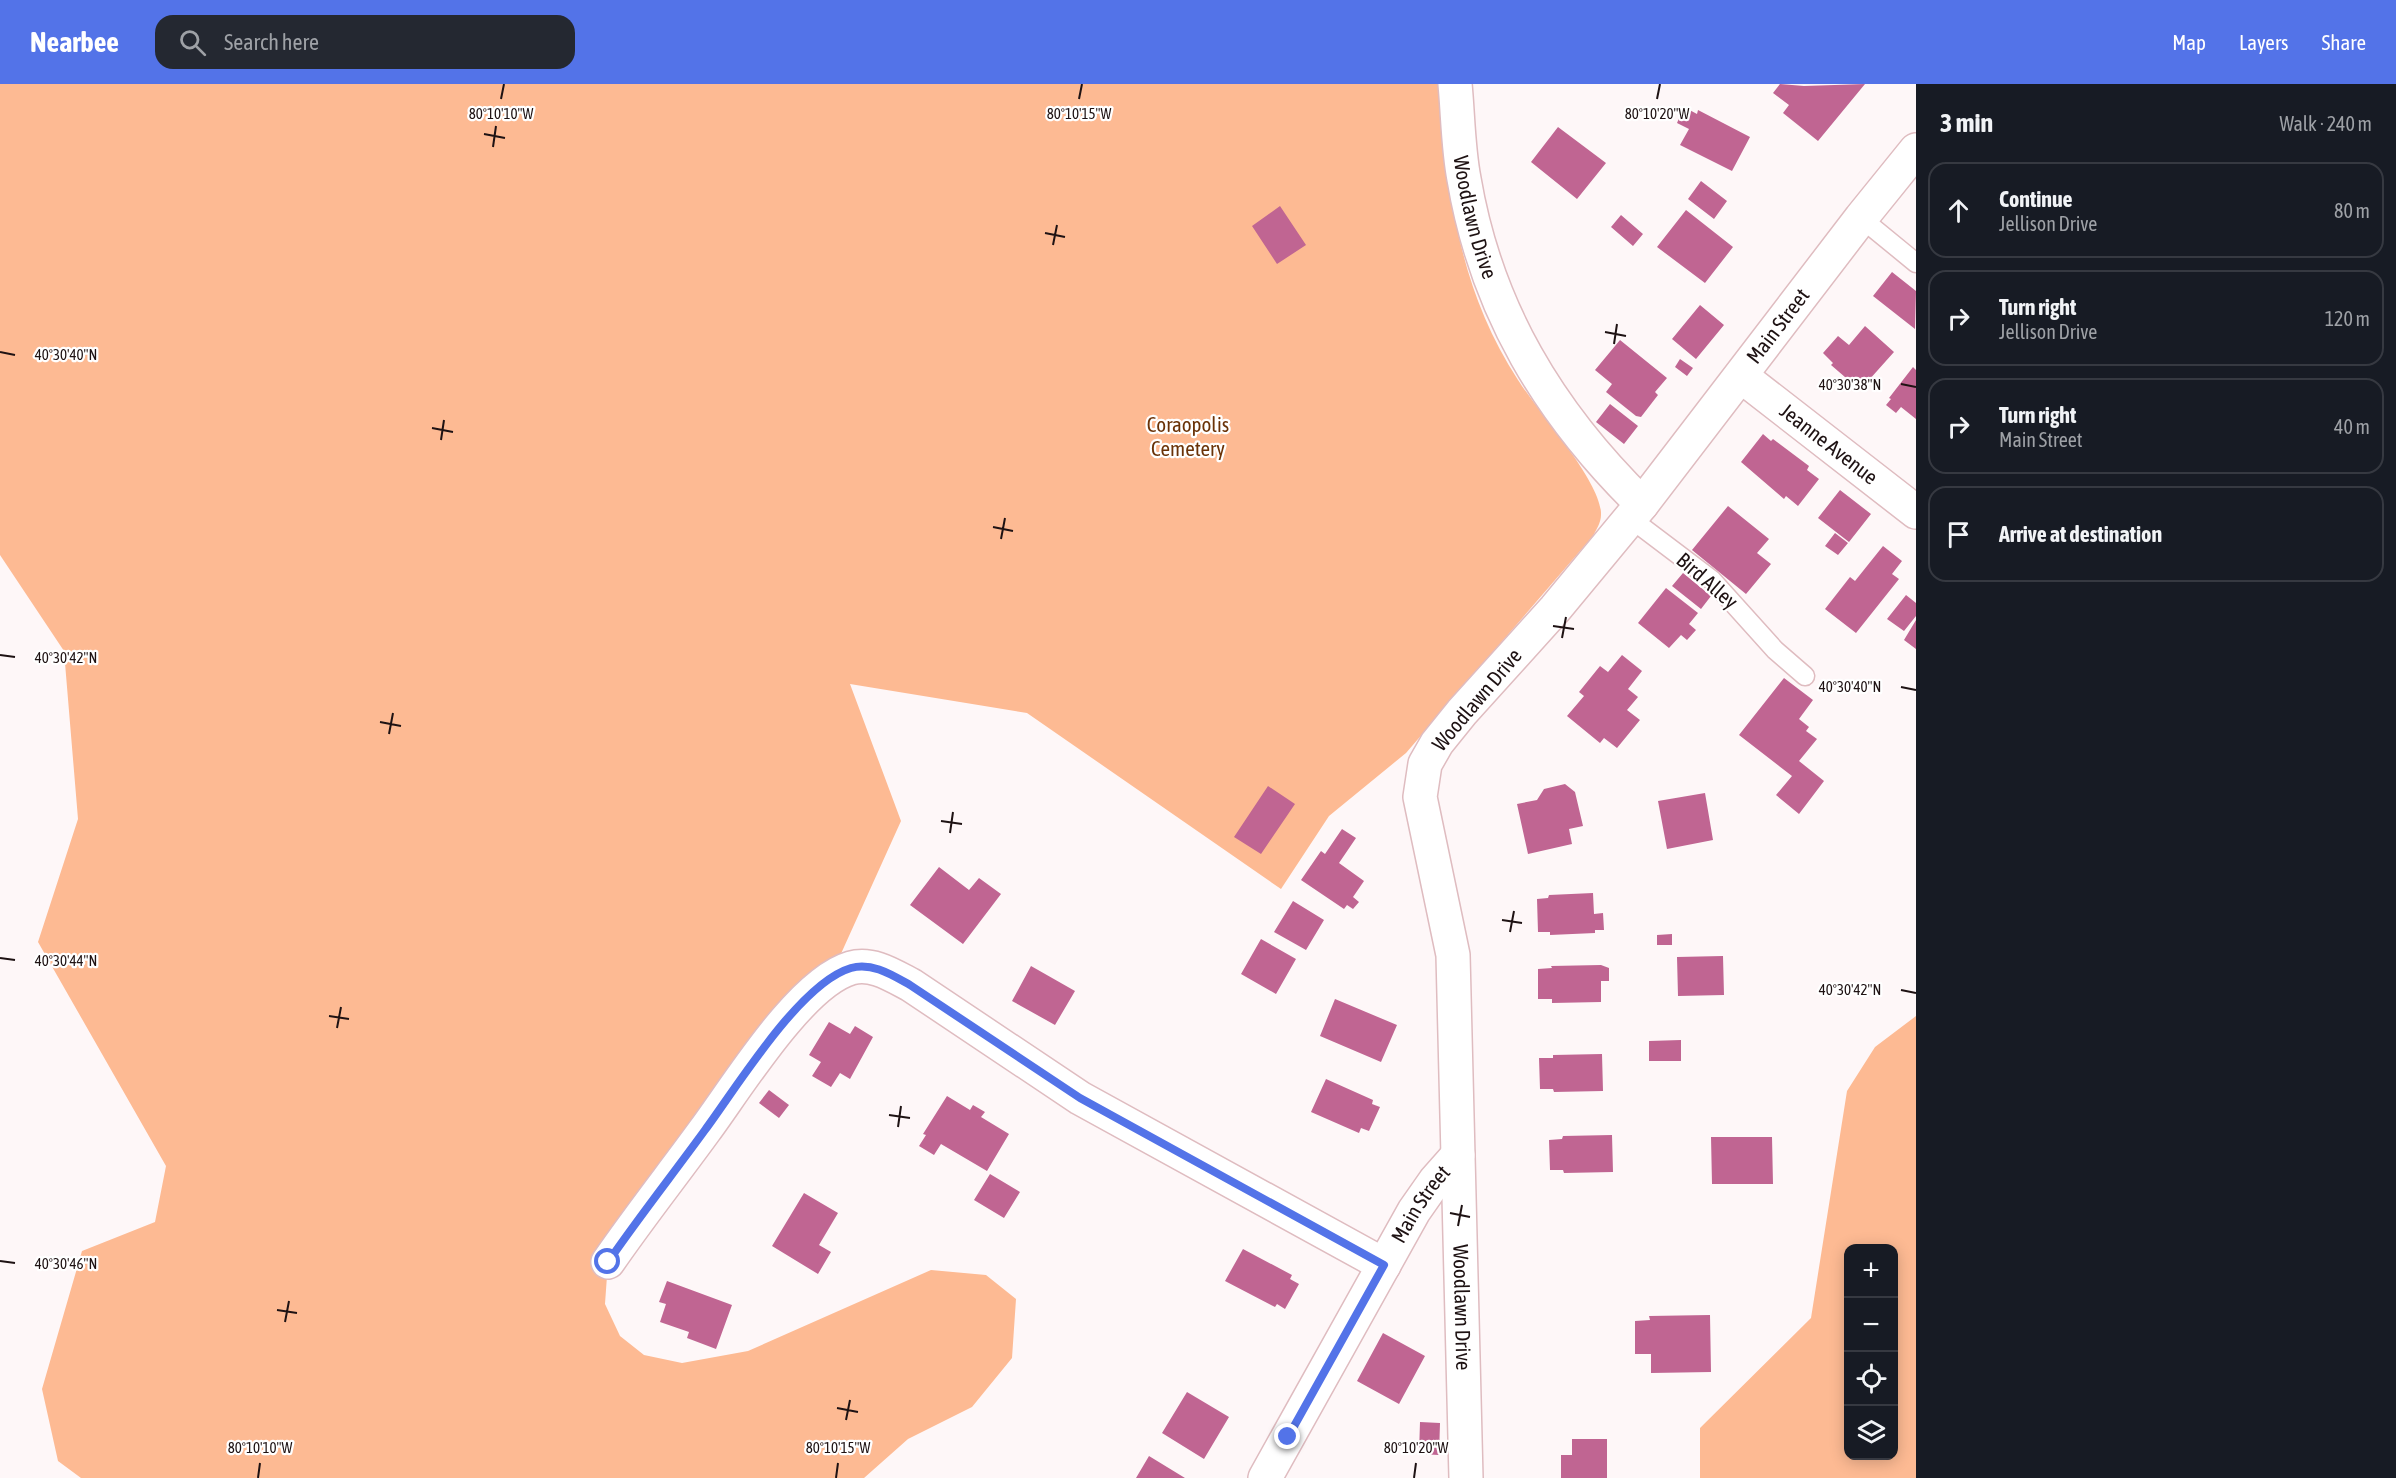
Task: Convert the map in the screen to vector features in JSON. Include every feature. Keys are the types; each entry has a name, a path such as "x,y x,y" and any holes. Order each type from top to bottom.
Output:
{"street":[{"name":"Woodlawn Drive","path":"1455,84 1463,179 1480,245 1501,306 1528,363 1564,416 1636,511 1555,609 1462,712 1437,743 1425,764 1420,797 1454,955 1466,1478"},
{"name":"Main Street","path":"1636,511 1916,150"},
{"name":"Jeanne Avenue","path":"1741,376 1916,512"},
{"path":"608,1262 758,1057 808,996 830,978 851,968 868,967 887,972 910,985 1080,1098 1384,1265"},
{"name":"Main Street","path":"1265,1478 1414,1211 1435,1181 1458,1155"}],"lane":[{"path":"1861,218 1916,262"},
{"name":"Bird Alley","path":"1636,511 1712,579 1775,650 1805,676"}],"green space":[{"name":"Coraopolis Cemetery","path":"0,84 1438,84 1446,163 1459,238 1482,310 1518,380 1592,485 1599,502 1600,521 1593,536 1406,753 1329,816 1281,889 1027,713 850,684 901,821 830,978 608,1262 605,1304 620,1336 644,1355 682,1363 748,1351 931,1270 986,1275 1016,1299 1012,1358 972,1407 908,1439 864,1478 81,1478 58,1461 42,1389 82,1251 155,1222 166,1166 38,942 78,819 64,651 0,555"},
{"path":"1916,1016 1916,1478 1700,1478 1700,1428 1811,1318 1847,1091 1875,1047"}],"building":[{"path":"1780,84 1804,86 1865,84 1818,141 1783,113 1789,105 1773,93"},
{"path":"1684,107 1697,114 1698,110 1750,137 1732,171 1680,145 1689,129 1677,123"},
{"path":"1558,127 1606,163 1577,199 1531,162"},
{"path":"1701,181 1727,201 1714,219 1688,199"},
{"path":"1280,206 1306,245 1277,264 1252,226"},
{"path":"1686,210 1733,247 1705,283 1657,247"},
{"path":"1621,215 1643,234 1633,246 1611,227"},
{"path":"1892,272 1916,291 1915,329 1873,296"},
{"path":"1700,305 1724,325 1696,359 1672,339"},
{"path":"1865,326 1894,352 1860,390 1831,365 1833,363 1823,353 1838,336 1849,345"},
{"path":"1620,340 1667,378 1655,392 1658,395 1641,417 1636,416 1606,392 1612,384 1595,370"},
{"path":"1680,359 1693,368 1687,376 1675,367"},
{"path":"1913,367 1916,370 1916,419 1901,407 1896,413 1886,405"},
{"path":"1610,404 1638,426 1624,444 1596,422"},
{"path":"1763,434 1809,466 1807,470 1819,479 1798,506 1786,496 1784,499 1741,462"},
{"path":"1840,490 1871,514 1849,542 1818,518"},
{"path":"1728,506 1769,539 1757,553 1771,564 1746,594 1692,550"},
{"path":"1835,533 1848,543 1838,555 1825,546"},
{"path":"1883,546 1902,561 1892,574 1899,579 1856,633 1825,609 1850,577 1855,581"},
{"path":"1683,573 1711,596 1701,609 1672,586"},
{"path":"1666,588 1698,613 1689,624 1696,630 1687,640 1681,635 1669,648 1638,623"},
{"path":"1906,595 1916,603 1916,616 1904,631 1887,619"},
{"path":"1916,620 1916,649 1904,640"},
{"path":"1622,655 1642,671 1628,689 1638,697 1627,710 1640,720 1617,748 1604,738 1600,743 1567,716 1584,696 1579,692 1600,666 1608,672"},
{"path":"1784,678 1813,700 1799,719 1809,727 1806,731 1817,739 1799,761 1824,781 1799,814 1776,795 1792,776 1739,735"},
{"path":"1565,784 1575,792 1583,826 1569,829 1572,844 1528,854 1517,804 1537,800 1544,789"},
{"path":"1268,786 1295,804 1261,854 1234,837"},
{"path":"1705,793 1713,840 1667,849 1658,801"},
{"path":"1342,829 1356,838 1339,863 1364,881 1353,897 1359,902 1353,909 1347,905 1344,909 1301,880 1321,851 1325,854"},
{"path":"939,867 969,890 979,878 1001,894 963,944 910,905"},
{"path":"1593,893 1594,914 1603,913 1604,930 1595,930 1595,933 1550,935 1550,932 1538,932 1537,899 1548,898 1549,895"},
{"path":"1293,901 1324,920 1306,950 1274,932"},
{"path":"1672,934 1672,945 1657,945 1657,935"},
{"path":"1261,939 1296,959 1276,994 1241,974"},
{"path":"1723,956 1724,995 1678,996 1677,957"},
{"path":"1601,965 1609,968 1609,981 1601,981 1601,1002 1552,1003 1552,999 1538,999 1538,969 1552,968 1551,966"},
{"path":"1031,966 1075,991 1055,1025 1012,1001"},
{"path":"1335,999 1397,1025 1381,1062 1320,1036"},
{"path":"829,1022 850,1034 855,1026 873,1037 850,1079 840,1073 831,1087 812,1076 821,1062 809,1055"},
{"path":"1681,1040 1681,1061 1649,1061 1649,1041"},
{"path":"1602,1054 1603,1091 1554,1092 1553,1089 1540,1089 1539,1058 1553,1058 1553,1055"},
{"path":"1326,1079 1373,1100 1372,1104 1380,1107 1369,1131 1361,1128 1359,1133 1311,1112"},
{"path":"769,1090 789,1105 779,1118 759,1103"},
{"path":"947,1096 970,1110 973,1105 985,1112 981,1117 1009,1134 987,1171 941,1144 934,1155 919,1146 926,1135 923,1134"},
{"path":"1612,1135 1613,1172 1564,1173 1563,1170 1550,1170 1549,1140 1562,1139 1563,1136"},
{"path":"1711,1137 1772,1137 1773,1184 1712,1184"},
{"path":"990,1174 1020,1192 1004,1218 974,1200"},
{"path":"804,1193 838,1213 819,1245 831,1252 818,1274 772,1246"},
{"path":"1243,1249 1292,1275 1290,1279 1299,1284 1285,1309 1277,1304 1275,1307 1225,1281"},
{"path":"667,1281 732,1305 716,1349 687,1338 689,1332 660,1322 666,1304 659,1302"},
{"path":"1710,1315 1711,1372 1651,1373 1651,1354 1635,1354 1635,1321 1650,1320 1649,1316"},
{"path":"1383,1333 1425,1356 1399,1404 1357,1381"},
{"path":"1187,1392 1229,1417 1204,1459 1162,1433"},
{"path":"1420,1422 1440,1423 1439,1455 1419,1454"},
{"path":"1572,1439 1607,1439 1607,1478 1561,1478 1561,1455 1572,1455"},
{"path":"1149,1456 1185,1478 1136,1478"}],"route":[{"path":"608,1262 758,1057 808,996 830,978 851,968 868,967 887,972 910,985 1080,1098 1384,1265 1288,1437"}]}
